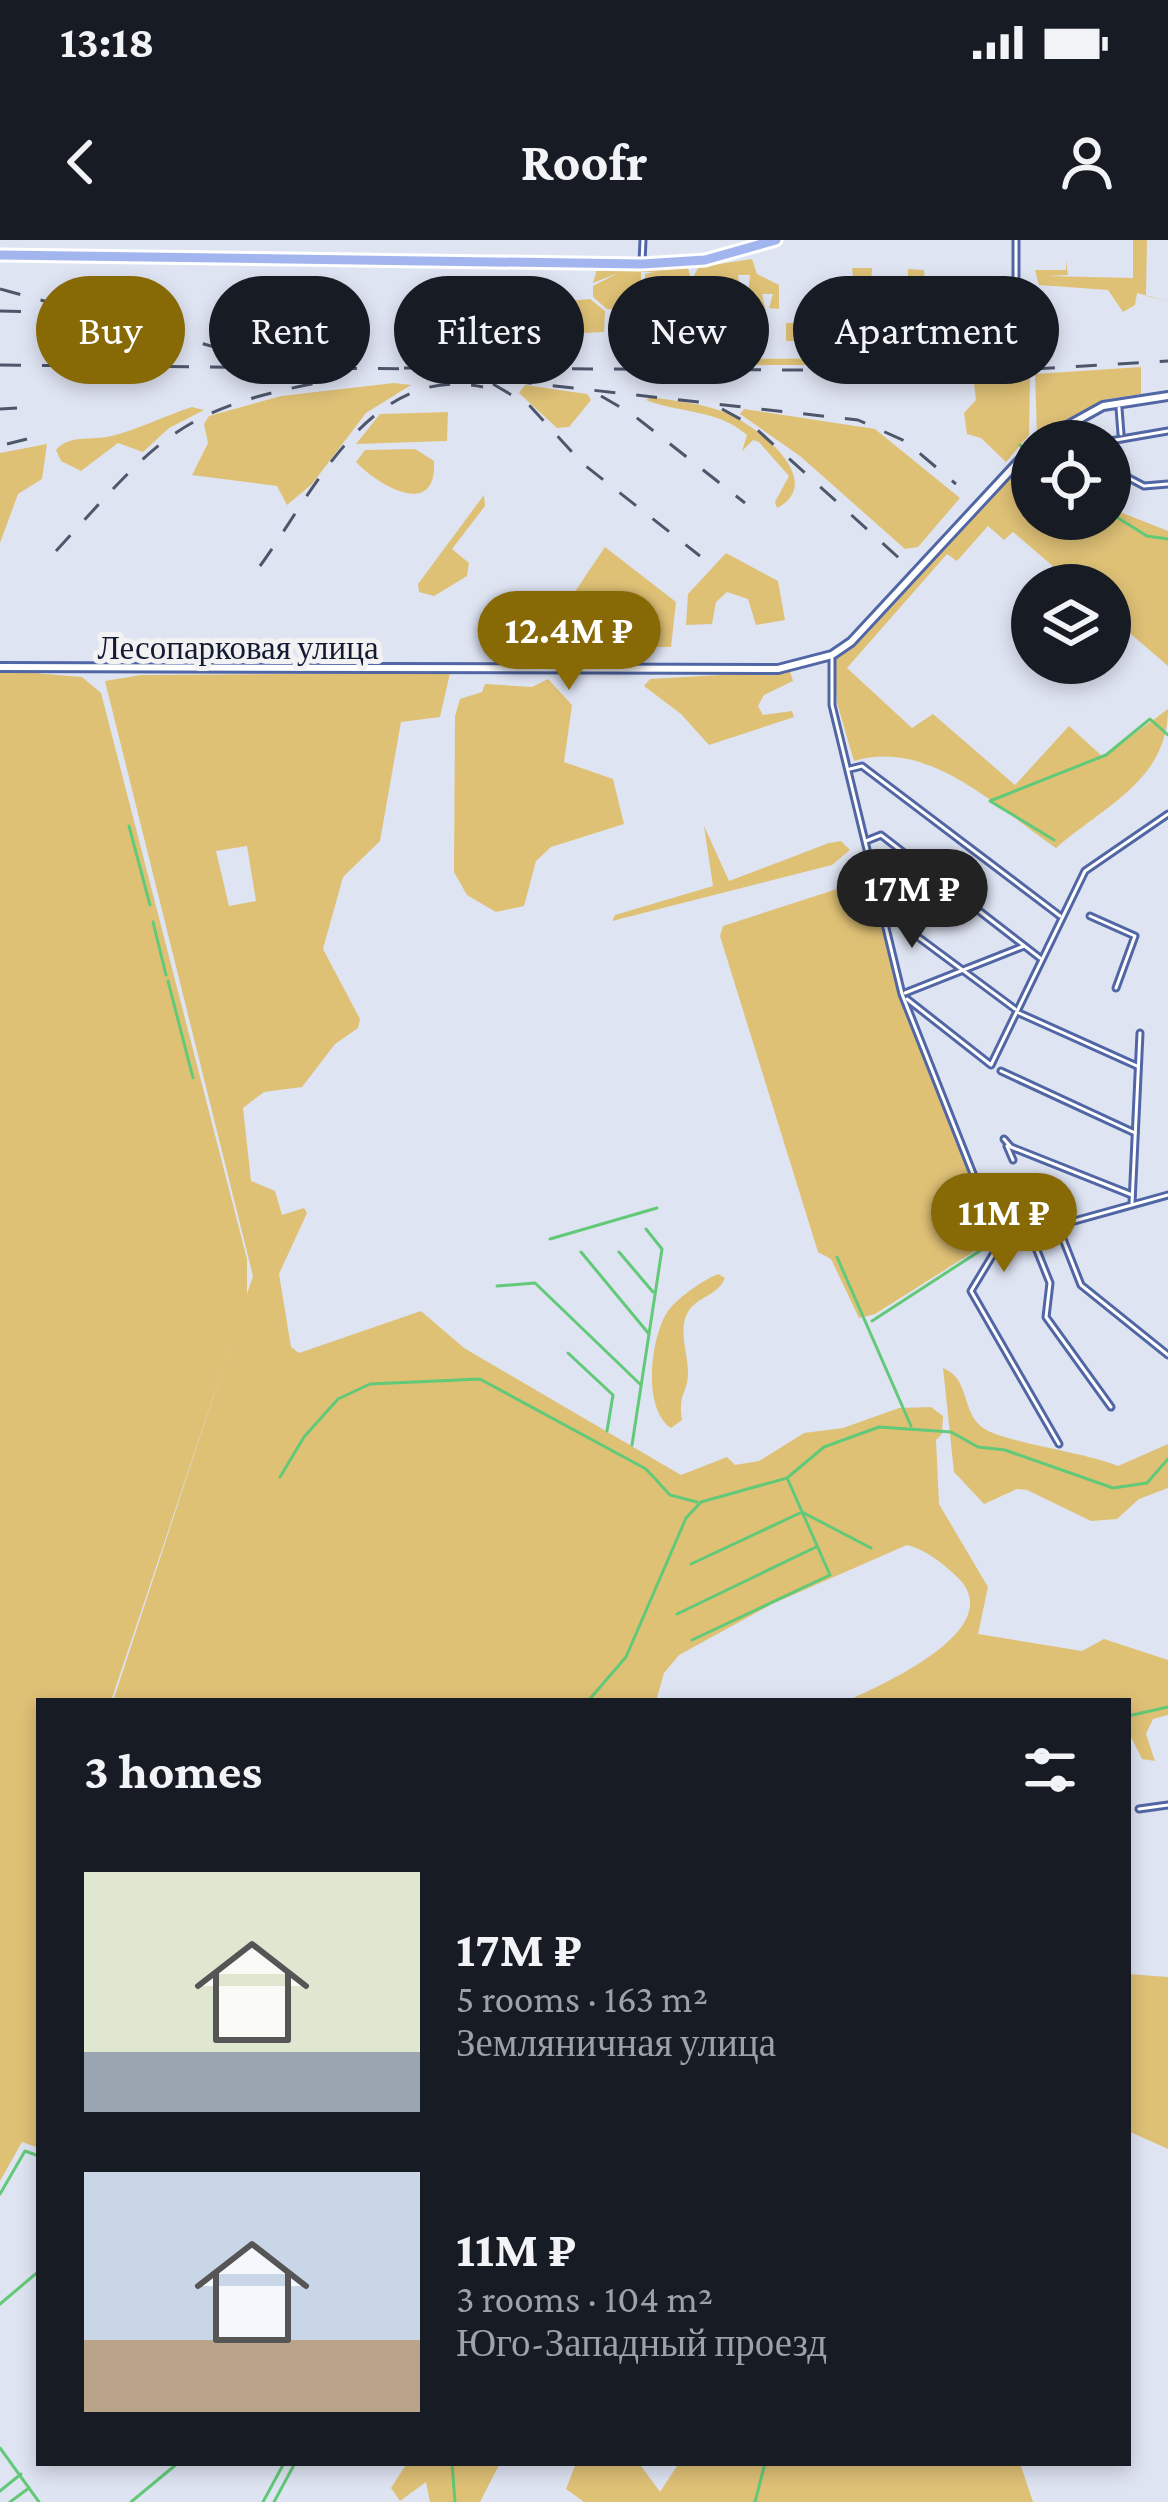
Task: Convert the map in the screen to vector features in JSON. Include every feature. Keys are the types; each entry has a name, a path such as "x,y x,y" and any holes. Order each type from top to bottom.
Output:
{"main road":[{"path":"0,254 642,264 705,260 776,240"}],"street":[{"path":"642,264 643,240"},
{"path":"1016,240 1016,276"},
{"path":"1072,420 1119,401 1168,396"},
{"path":"1119,401 1120,420"},
{"path":"1131,435 1168,430"},
{"name":"Лесопарковая улица","path":"0,667 778,669 832,655 871,624 1011,470"},
{"path":"1131,479 1144,486 1168,484"},
{"path":"832,655 832,705 902,994 1000,1242"},
{"path":"848,770 862,766 1061,917"},
{"path":"902,994 991,1065 1085,871 1168,814"},
{"path":"865,841 881,836 1040,958"},
{"path":"882,911 1018,1012 1138,1066"},
{"path":"1090,916 1135,936 1117,988"},
{"path":"902,994 1024,946"},
{"path":"1132,1205 1140,1034"},
{"path":"1000,1071 1135,1133"},
{"path":"1012,1160 1004,1139 1011,1148 1132,1195"},
{"path":"1059,1444 971,1291 1000,1242 1168,1195"},
{"path":"1059,1227 1081,1285 1168,1355"},
{"path":"1030,1233 1050,1283 1046,1309 1050,1327 1111,1407"},
{"path":"1139,1809 1168,1805"}],"shaded area":[{"path":"1133,240 1147,240 1146,295 1137,293 1135,305 1123,312 1108,290 1059,286 1059,276 1133,278"},
{"path":"752,259 761,276 693,276 699,267"},
{"path":"1066,260 1068,275 1037,276 1035,270 1066,270"},
{"path":"688,268 690,276 645,276 654,272 641,272 641,276 612,276 618,273 593,283 597,269"},
{"path":"852,268 872,268 872,276 853,276"},
{"path":"908,269 924,270 924,276 908,276"},
{"path":"608,278 608,309 593,297 593,286"},
{"path":"769,280 779,285 779,309 769,308 773,294 769,294"},
{"path":"584,300 605,311 604,332 584,333"},
{"path":"786,323 793,323 793,341 786,341"},
{"path":"769,359 793,359 793,365 769,365"},
{"path":"1141,367 1141,394 1107,399 1066,420 1037,420 1035,384 1059,384 1059,372"},
{"path":"974,384 1030,384 1029,420 1011,420 1011,456 1006,462 981,438 967,434 964,413 976,400"},
{"path":"411,385 366,413 312,484 287,505 277,486 192,475 208,443 204,424 209,416 281,396"},
{"path":"525,385 587,394 591,400 569,427 557,428 519,393"},
{"path":"651,397 715,409 753,429 791,469 795,483 791,497 777,508 775,502 789,476 759,442 753,440 742,451 747,435 736,427 712,416 646,400"},
{"path":"192,407 204,410 169,428 143,452 118,443 81,471 61,461 56,450 68,442 120,434"},
{"path":"744,409 875,429 960,498 918,547 905,549 800,456 740,414"},
{"path":"448,412 447,441 356,444 380,414"},
{"path":"47,444 42,479 18,494 0,543 0,453"},
{"path":"415,449 434,461 432,479 417,494 392,488 356,462 365,450"},
{"path":"1011,475 1011,534 1004,540 988,526 957,561 947,554 847,668 912,728 933,714 1015,785 1069,726 1103,757 1168,709 1157,755 1130,789 1056,848 986,797 935,768 882,756 854,761 837,703 834,658 878,619"},
{"path":"484,495 485,506 452,549 469,563 467,576 434,596 419,592 418,584"},
{"path":"1131,516 1168,531 1168,666 1131,634 1131,564 1050,564 1022,540 1131,540"},
{"path":"605,547 676,602 671,647 658,647 570,599"},
{"path":"726,553 778,581 785,620 756,625 748,599 727,592 716,602 712,624 686,625 688,594"},
{"path":"0,670 82,677 101,693 247,1259 247,1296 112,1698 36,1698 36,2147 22,2142 0,2181"},
{"path":"790,671 793,681 764,695 758,706 763,715 792,711 794,717 709,745 681,714 644,686 650,679"},
{"path":"450,673 440,717 401,722 380,841 343,877 323,949 360,1019 358,1028 335,1044 302,1087 264,1092 243,1108 251,1181 275,1191 282,1215 304,1208 307,1213 279,1274 291,1347 299,1353 421,1311 464,1348 681,1475 727,1457 735,1465 759,1461 804,1433 843,1428 899,1408 931,1407 943,1416 942,1434 936,1440 939,1504 988,1587 978,1634 1082,1651 1104,1639 1168,1660 1168,1715 1153,1719 1146,1734 1155,1761 1142,1759 1131,1737 1131,1698 853,1698 936,1651 968,1614 969,1594 954,1574 932,1556 907,1545 772,1604 679,1655 664,1673 657,1698 114,1698 253,1276 105,681 141,675","holes":["247,846 256,901 229,906 216,851"]},
{"path":"548,679 572,705 564,762 613,779 624,824 551,847 536,861 524,906 496,912 467,895 454,872 455,716 460,699 482,692 485,684 532,687"},
{"path":"704,826 729,881 829,843 841,841 850,850 832,865 612,921 615,915 713,886"},
{"path":"868,879 902,995 992,1234 989,1242 875,1314 859,1318 831,1259 818,1252 720,936 723,926"},
{"path":"718,1274 725,1278 722,1284 686,1316 683,1333 688,1367 682,1420 671,1428 662,1419 653,1391 653,1357 660,1326 676,1302"},
{"path":"943,1368 958,1379 976,1421 994,1433 1118,1466 1168,1444 1168,1488 1139,1499 1117,1519 1091,1521 1027,1490 1017,1489 984,1504 954,1472"},
{"path":"1131,1974 1168,1977 1168,2149 1131,2132"},
{"path":"405,2466 498,2466 480,2502 430,2502 426,2482 400,2501 391,2488"},
{"path":"575,2466 641,2466 660,2492 677,2466 1021,2466 1033,2502 584,2502 566,2489"}],"waterway":[{"path":"1131,526 1147,536 1168,539"},
{"path":"1054,840 990,801 1106,755 1150,719 1168,735"},
{"path":"129,826 150,905"},
{"path":"153,922 166,975"},
{"path":"168,981 193,1078"},
{"path":"550,1239 657,1208"},
{"path":"632,1445 662,1249 646,1229"},
{"path":"872,1321 995,1241"},
{"path":"581,1252 649,1334"},
{"path":"619,1252 653,1292"},
{"path":"837,1257 911,1426"},
{"path":"497,1286 535,1283 641,1385"},
{"path":"568,1353 613,1395 607,1431"},
{"path":"280,1477 304,1437 338,1399 370,1384 480,1379 646,1469 670,1495 697,1502"},
{"path":"591,1698 626,1657 686,1518 701,1502 787,1478 824,1447 879,1427 951,1432 978,1447 1005,1450 1113,1488 1147,1483 1168,1459"},
{"path":"692,1640 830,1575 788,1480"},
{"path":"691,1564 802,1512 871,1548"},
{"path":"677,1614 816,1547"},
{"path":"1131,1715 1168,1707"},
{"path":"0,2194 25,2151 36,2155"},
{"path":"0,2304 36,2274"},
{"path":"0,2448 39,2502"},
{"path":"131,2502 174,2466"},
{"path":"263,2502 282,2466"},
{"path":"274,2502 293,2466"},
{"path":"452,2466 455,2502"},
{"path":"755,2502 764,2466"},
{"path":"0,2491 21,2474"},
{"path":"10,2502 29,2488"}],"railway":[{"path":"0,289 209,345"},
{"path":"0,311 36,312"},
{"path":"584,369 999,371 1168,361"},
{"path":"0,365 394,369"},
{"path":"56,551 121,481 175,434 238,403 314,384"},
{"path":"493,384 530,406 582,463 700,556"},
{"path":"538,384 858,420 905,441 956,484"},
{"path":"260,566 325,470 378,413 409,394 444,385 483,387"},
{"path":"601,396 632,414 745,503"},
{"path":"0,409 17,408"},
{"path":"722,409 753,426 900,559"},
{"path":"7,444 27,439"}]}
